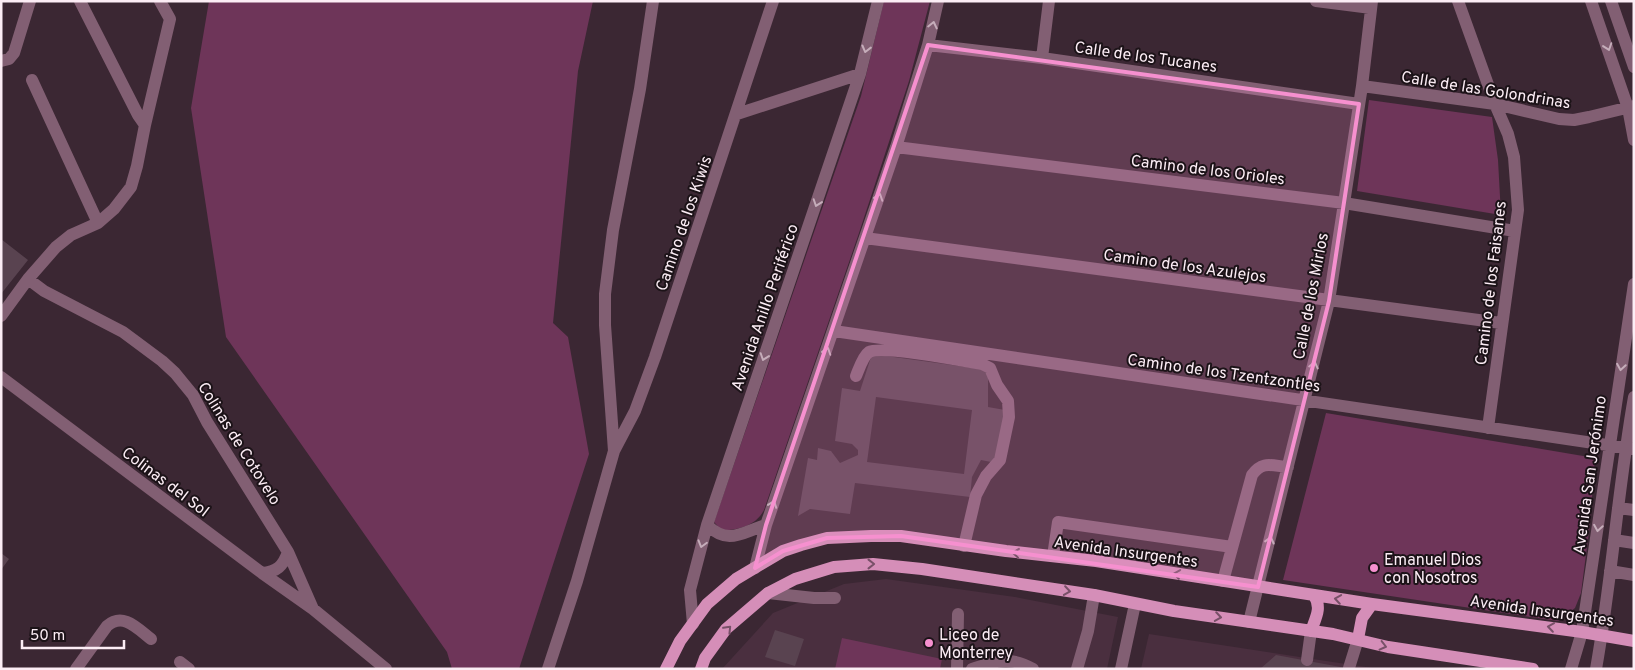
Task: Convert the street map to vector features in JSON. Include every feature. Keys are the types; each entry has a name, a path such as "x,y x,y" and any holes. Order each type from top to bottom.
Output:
{"main road":[{"name":"Avenida Insurgentes","path":"666,669 680,641 707,604 721,590 784,551 801,544 827,538 901,536 964,546 1096,561 1372,604 1582,632 1634,641"},
{"path":"701,669 705,658 726,629 768,594 795,579 834,567 873,564 1094,594 1135,604 1311,630 1388,647 1533,669"},
{"path":"1311,630 1319,608 1314,594"},
{"path":"1358,639 1362,618 1372,604"}],"street":[{"path":"1,61 9,59 14,53 30,1"},
{"path":"80,1 138,115 145,125"},
{"name":"Camino de los Kiwis","path":"614,451 605,325 605,294 613,230 640,88 653,1"},
{"name":"Camino de los Kiwis","path":"548,669 577,581 614,451 635,411 655,357 773,1"},
{"name":"Avenida Anillo Periférico","path":"693,624 690,590 707,524 860,74 878,1"},
{"path":"755,568 766,525 896,147 928,45 938,1"},
{"path":"1042,58 1049,1"},
{"path":"1316,1 1372,5"},
{"name":"Camino de los Faisanes","path":"1458,1 1495,104 1508,134 1514,157 1518,210 1488,428"},
{"path":"1592,1 1631,107 1634,140"},
{"path":"1610,1 1634,67"},
{"path":"1,316 28,279 56,247 70,236 98,223 114,209 131,187 170,19 161,3"},
{"name":"Calle de los Mirlos","path":"1249,622 1329,301 1362,86 1372,5"},
{"name":"Calle de los Tucanes","path":"928,45 1042,58 1359,104"},
{"path":"736,114 860,74"},
{"path":"32,80 98,223"},
{"name":"Calle de las Golondrinas","path":"1362,86 1495,104 1559,119 1574,120 1631,107"},
{"name":"Camino de los Orioles","path":"896,147 1344,203 1515,231"},
{"name":"Camino de los Azulejos","path":"865,238 1502,324"},
{"name":"Colinas de Cotovelo","path":"28,279 44,291 123,332 162,361 174,373 193,396 207,422 288,552 313,609"},
{"name":"Avenida San Jerónimo","path":"1571,669 1582,632 1633,292"},
{"name":"Camino de los Tzentzontles","path":"834,331 1630,448"},
{"path":"856,376 866,355 869,352 879,350 931,355 982,364 990,368 997,385 1008,402 1009,417 1000,460 986,476 976,495 964,546"},
{"name":"Colinas del Sol","path":"1,377 262,573 313,609 386,669"},
{"name":"Avenida San Jerónimo","path":"1596,669 1618,508 1630,448 1634,397"},
{"path":"1223,581 1252,475 1257,468 1265,464 1288,467"},
{"path":"1618,508 1634,510"},
{"path":"1053,556 1058,522 1232,547"},
{"path":"707,524 720,535 732,537 766,525"},
{"path":"1614,540 1634,542"},
{"path":"262,573 279,568 283,564 288,552"},
{"path":"1610,571 1634,575"},
{"path":"768,594 835,598"},
{"path":"1077,669 1088,631 1094,594"},
{"path":"1121,669 1135,604"},
{"path":"957,669 958,614"},
{"path":"76,669 112,621 119,619 131,624 150,639"},
{"path":"1307,660 1311,630"},
{"path":"1349,668 1358,639"},
{"path":"972,669 994,661 1009,660 1024,664 1033,669"}],"highlighted area":[{"path":"928,45 1359,104 1329,301 1258,587 901,536 827,538 783,551 755,568 766,525"}],"shaded area":[{"path":"209,1 593,1 578,71 553,323 568,337 589,454 519,669 452,669 447,652 226,337 191,108"},
{"path":"884,1 930,1 909,81 764,510 751,524 722,531 714,522 861,96"},
{"path":"1369,100 1492,117 1498,160 1501,215 1357,191"},
{"path":"1326,413 1595,458 1590,524 1581,593 1575,608 1558,621 1283,580"},
{"name":"Liceo de Monterrey","path":"886,579 1015,597 1118,617 1107,669 722,669 773,613 844,584"},
{"path":"1149,634 1379,669 1141,669"},
{"path":"842,638 942,659 940,669 835,669"}],"building":[{"path":"1,239 28,260 1,294"},
{"path":"872,354 988,370 988,407 1005,410 996,463 981,460 972,477 970,497 855,483 850,514 810,509 798,516 808,458 817,460 818,448 831,451 840,463 858,455 858,450 852,444 835,441 842,388 860,391","holes":["876,397 972,410 964,474 867,462"]},
{"path":"1,553 9,559 1,570"},
{"path":"775,630 804,639 795,666 765,657"},
{"path":"1276,655 1346,668 1346,669 1260,669"}],"place":[{"name":"Emanuel Dios con Nosotros","path":"1374,568"},
{"name":"Liceo de Monterrey","path":"929,643"}]}
